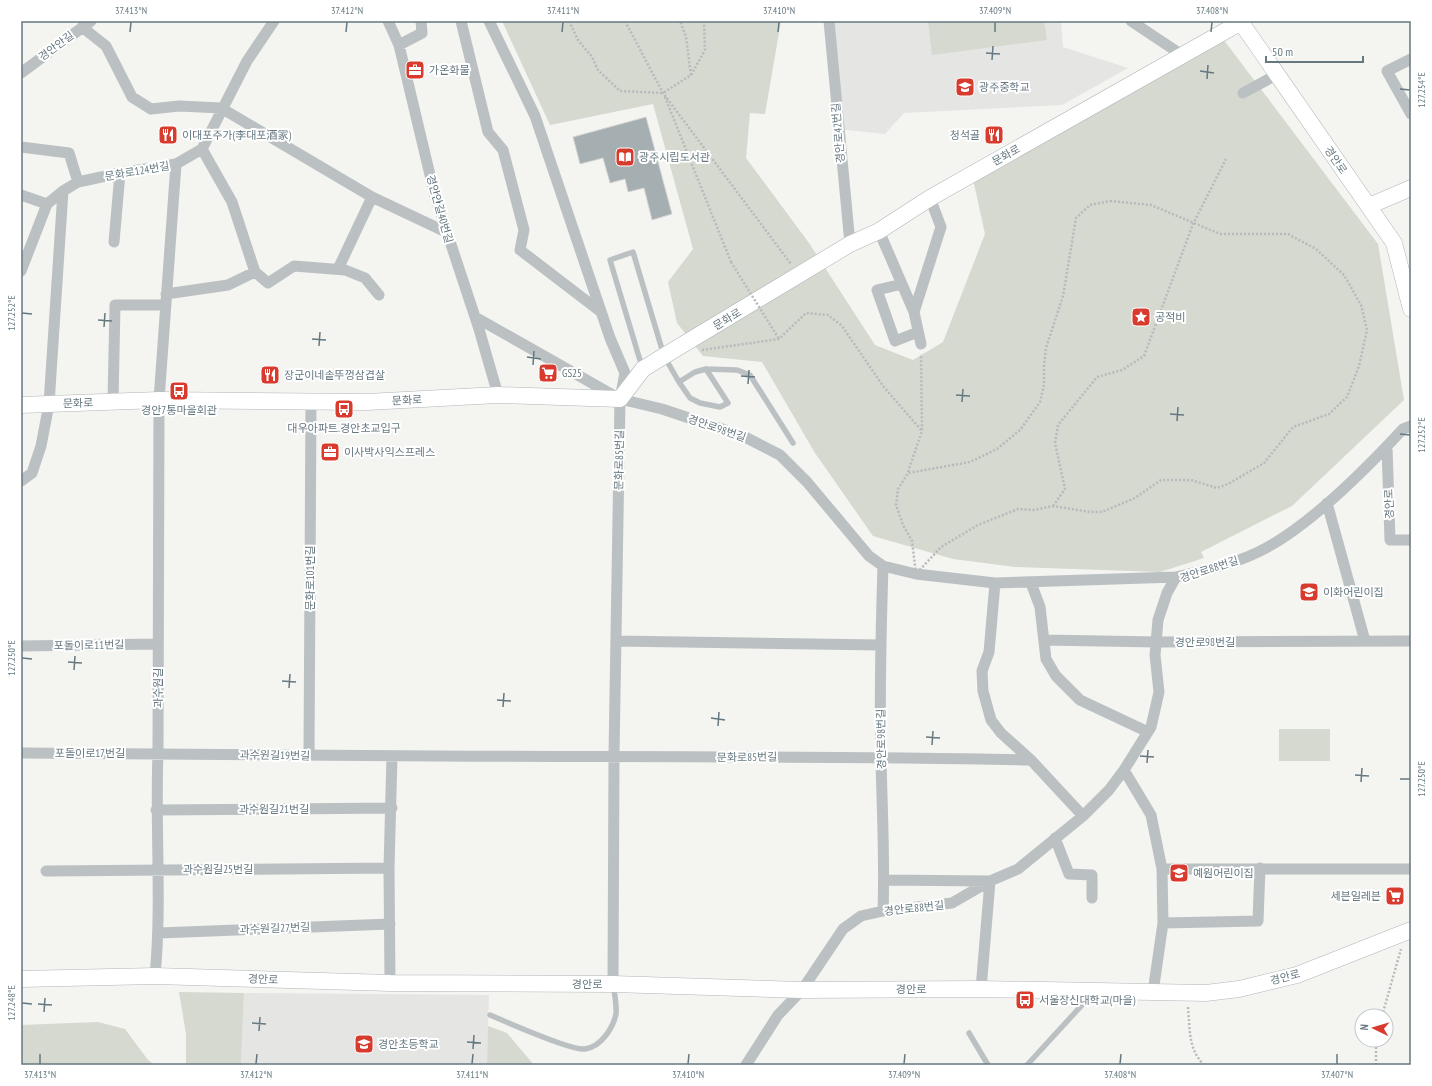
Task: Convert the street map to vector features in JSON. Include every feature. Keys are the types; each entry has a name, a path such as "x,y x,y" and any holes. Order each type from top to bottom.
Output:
{"street":[{"path":"274,21 247,61 221,108 202,149 232,202 255,272 268,283 294,266 338,269 345,270 365,278 379,295"},
{"name":"경안안길40번길","path":"388,21 399,45 435,196 475,317 498,396"},
{"path":"399,45 422,33 421,21"},
{"path":"462,21 488,132 503,150 524,230 520,250 602,313"},
{"name":"문화로85번길","path":"489,21 535,116 602,313 625,373 620,399 614,755 613,984"},
{"name":"경안로42번길","path":"829,21 850,244"},
{"path":"1131,21 1182,56"},
{"name":"문화로","path":"21,405 159,400 367,402 498,396 620,399 643,369 664,356 850,244 879,231 930,198 1182,56 1241,21"},
{"name":"경안로","path":"1241,21 1276,75 1394,243 1411,309"},
{"path":"87,24 106,46 132,97 151,109 179,106 221,108 372,197 446,232"},
{"name":"경안안길","path":"21,73 87,24"},
{"path":"1411,59 1387,71 1411,114"},
{"path":"1243,93 1276,75"},
{"path":"21,147 69,153 78,182"},
{"name":"문화로124번길","path":"21,271 24,255 47,204 63,191 78,182 120,173 176,164 202,149"},
{"path":"159,400 176,164"},
{"path":"114,242 120,173"},
{"path":"1369,206 1411,188"},
{"path":"21,481 32,473 41,446 49,404 63,191"},
{"path":"21,195 47,204"},
{"path":"338,269 372,197"},
{"path":"914,312 941,227 930,198"},
{"path":"879,231 914,312 920,344"},
{"path":"113,402 115,306 166,299 228,285 255,272"},
{"path":"902,284 877,290 895,341 918,332"},
{"name":"경안로98번길","path":"475,317 620,399 662,409 743,436 780,455 807,482 869,556 883,566 916,574 995,583 1176,577"},
{"name":"과수원길","path":"155,976 159,933 156,810 158,753 157,644 159,400"},
{"name":"문화로101번길","path":"309,755 311,402"},
{"name":"경안로88번길","path":"746,1065 778,1015 802,990 843,929 861,916 883,911 952,903 990,881 1018,869 1083,816 1109,790 1124,770 1151,727 1159,692 1155,655 1158,620 1167,593 1176,577 1219,567 1266,548 1318,513 1403,429 1411,426"},
{"name":"경안로","path":"1387,446 1390,540 1411,540"},
{"path":"1327,503 1365,641"},
{"name":"경안로98번길","path":"883,566 880,645 880,757 884,880 883,911"},
{"path":"995,583 989,652 982,671 983,691 991,720 1001,733 1031,760 1083,816"},
{"path":"1031,583 1040,607 1046,659 1056,676 1080,700 1148,732"},
{"path":"616,640 880,645"},
{"name":"경안로98번길","path":"1044,640 1157,642 1411,641"},
{"name":"포돌이로11번길","path":"21,646 157,644"},
{"name":"포돌이로17번길","path":"21,753 158,753"},
{"name":"과수원길19번길","path":"158,753 392,756 614,755"},
{"name":"문화로85번길","path":"614,755 743,758 880,757 1031,760"},
{"path":"390,983 389,868 392,808 392,756"},
{"path":"1124,770 1151,815 1162,869 1162,923 1153,992"},
{"name":"과수원길21번길","path":"156,810 392,808"},
{"path":"1055,838 1069,874 1092,876 1092,898"},
{"name":"과수원길25번길","path":"46,871 389,868"},
{"path":"1162,923 1258,921 1260,868"},
{"path":"1162,869 1411,869"},
{"path":"884,880 990,881 981,989"},
{"name":"과수원길27번길","path":"159,933 390,924"},
{"name":"경안로","path":"21,979 155,976 390,983 613,984 802,990 981,989 1206,993 1238,989 1297,975 1408,931"}],"lane":[{"path":"643,369 610,260 633,252 664,356 690,398 700,403 720,407 728,403 706,369"},
{"path":"679,382 695,372 706,369 737,370 750,375 793,443"},
{"path":"490,1015 570,1047 585,1050 598,1044 610,1029 616,1013 613,984"},
{"path":"1027,1065 1094,992"},
{"path":"969,1033 988,1065"}],"path":[{"path":"569,21 578,40 592,57 598,70 620,91 663,93 691,75 705,50 704,21"},
{"path":"625,21 663,93 732,262 779,339"},
{"path":"680,21 686,37 691,75"},
{"path":"663,93 800,275"},
{"path":"1053,506 1065,489 1054,443 1058,425 1097,377 1122,370 1144,356 1193,224 1226,160"},
{"path":"908,473 970,462 996,449 1020,430 1040,402 1044,385 1046,348 1063,296 1076,218 1090,204 1110,201 1151,205 1193,224 1220,234 1288,234 1316,250 1344,275 1361,305 1367,330 1359,366 1347,397 1329,414 1294,427 1264,463 1228,484 1218,488 1191,480 1161,480 1135,498 1102,512 1090,512 1053,506 1034,510 1018,509 978,525 941,546 916,574"},
{"path":"695,352 779,339 806,313 828,315 842,326 883,386 922,431"},
{"path":"916,574 912,540 903,525 896,505 898,489 908,473 922,431 920,344"},
{"path":"1384,1008 1408,931"},
{"path":"1188,992 1190,1036 1195,1057 1204,1065"},
{"path":"1376,1048 1376,1065"}],"shaded area":[{"path":"502,21 781,21 765,114 750,113 746,158 809,243 875,345 913,360 943,342 985,234 973,179 1220,35 1378,244 1404,400 1292,506 1201,552 1204,558 1160,572 1015,567 953,559 873,536 815,453 762,362 703,356 677,323 668,282 693,249 653,104 550,125"},
{"name":"광주중학교","path":"832,21 1061,21 1063,47 1128,68 1062,105 904,113 885,134 838,129"},
{"path":"928,21 1044,21 1047,40 932,55"},
{"path":"1279,729 1330,729 1330,761 1279,761"},
{"path":"179,992 244,993 241,1065 186,1065 186,1034"},
{"name":"경안초등학교","path":"244,993 489,995 487,1065 241,1065"},
{"path":"98,1022 125,1029 148,1060 155,1065 21,1065 21,1025"},
{"path":"488,1026 507,1033 534,1065 487,1065"}],"building":[{"path":"646,117 672,214 652,220 644,188 628,192 625,179 610,183 603,158 580,164 573,137"}],"place":[{"name":"가온화물","path":"415,70"},
{"name":"광주중학교","path":"965,87"},
{"name":"이대포주가(李대포酒家)","path":"168,135"},
{"name":"청석골","path":"994,135"},
{"name":"광주시립도서관","path":"625,157"},
{"name":"공적비","path":"1141,317"},
{"name":"GS25","path":"548,373"},
{"name":"장군이네솥뚜껑삼겹살","path":"270,375"},
{"name":"경안7통마을회관","path":"179,391"},
{"name":"대우아파트.경안초교입구","path":"344,409"},
{"name":"이사박사익스프레스","path":"330,452"},
{"name":"이화어린이집","path":"1309,592"},
{"name":"예원어린이집","path":"1179,873"},
{"name":"세븐일레븐","path":"1395,896"},
{"name":"서울장신대학교(마을)","path":"1025,1000"},
{"name":"경안초등학교","path":"364,1044"}]}
